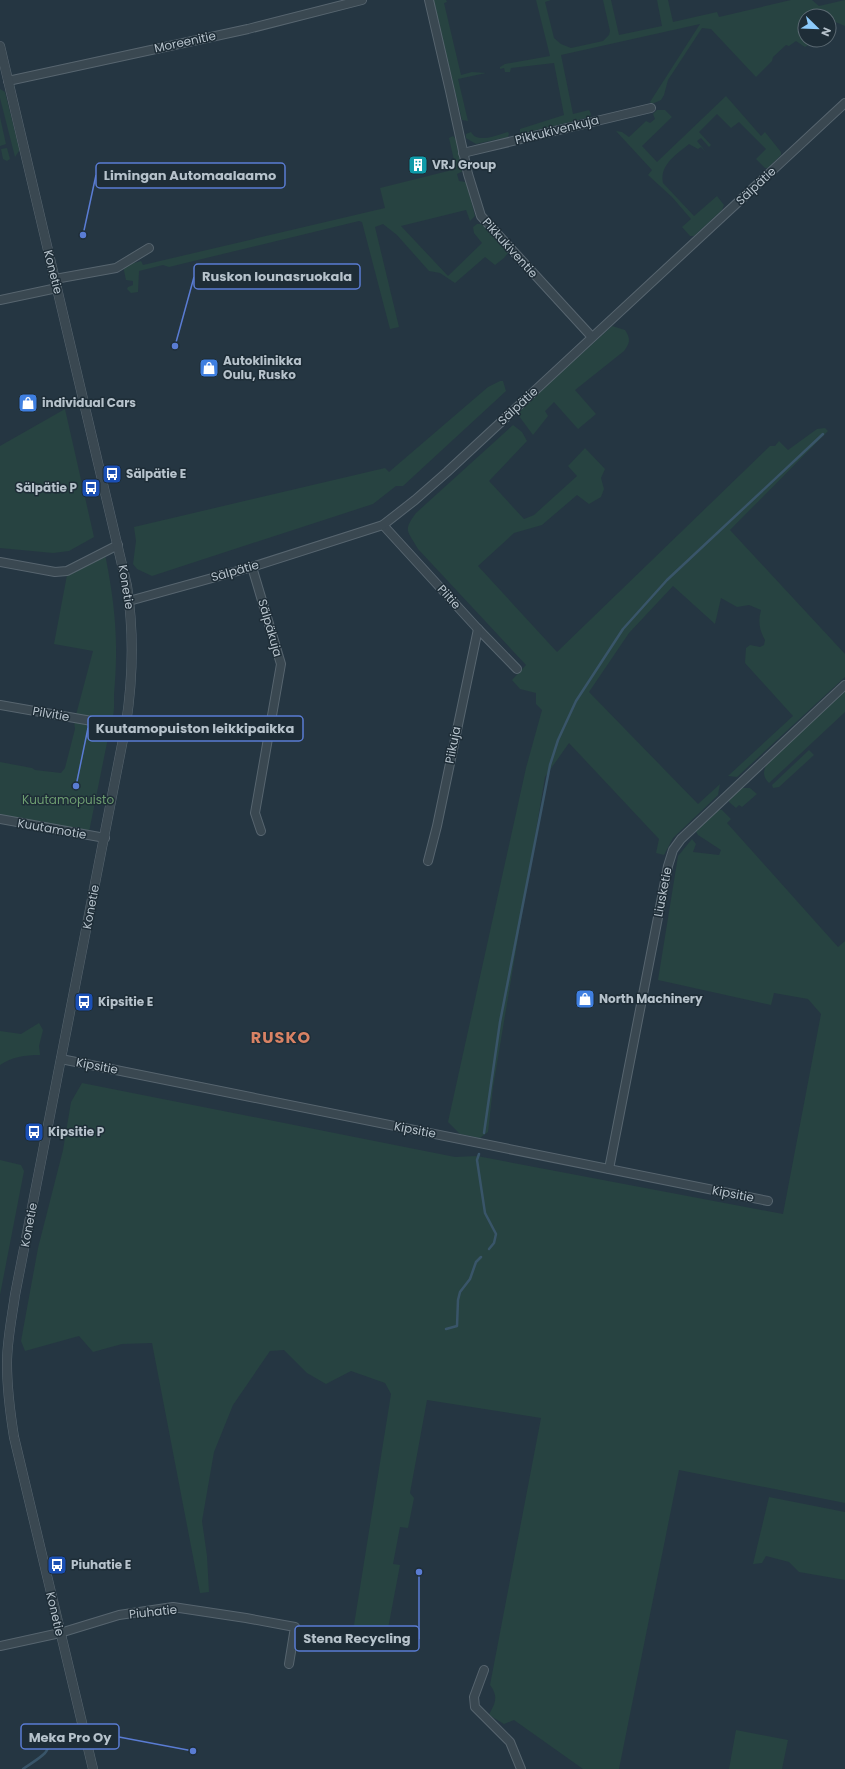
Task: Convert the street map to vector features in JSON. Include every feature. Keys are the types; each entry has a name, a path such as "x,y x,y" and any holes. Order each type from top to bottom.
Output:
{"street":[{"name":"Moreenitie","path":"8,81 248,29 362,0"},
{"name":"Pikkukiventie","path":"428,0 468,174 481,216 592,337"},
{"name":"Konetie","path":"0,46 118,545 130,601 133,655 130,701 126,727 9,1332 7,1362 8,1398 14,1437 93,1769"},
{"name":"Sälpätie","path":"130,601 252,567 383,525 421,495 845,104"},
{"name":"Pikkukivenkuja","path":"463,153 651,108"},
{"path":"0,300 56,283 116,268 149,248"},
{"name":"Piitie","path":"383,525 478,629 516,668"},
{"path":"0,562 55,572 67,571 118,545"},
{"name":"Sälpäkuja","path":"252,567 280,664 255,813 261,831"},
{"name":"Piikuja","path":"428,861 437,826 478,629"},
{"name":"Liusketie","path":"609,1169 666,873 673,850 681,839 715,805 845,685"},
{"name":"Pilvitie","path":"0,705 126,727"},
{"name":"Kuutamotie","path":"0,819 104,838"},
{"name":"Kipsitie","path":"61,1059 768,1201"},
{"name":"Piuhatie","path":"0,1646 60,1632 119,1615 173,1607 246,1618 295,1628 289,1664"},
{"path":"484,1670 474,1697 475,1707 510,1742 520,1769"}],"green space":[{"path":"433,0 446,0 447,2 444,3 461,75 472,72 486,73 458,79 468,121 462,120"},
{"path":"536,0 551,0 545,2 554,38 561,44 571,48 603,41 609,35 610,31 603,0 611,0 619,35 662,26 657,0 668,0 673,22 717,12 719,17 791,0 812,0 819,6 845,0 845,26 837,23 837,8 797,8 797,42 789,46 786,45 773,57 772,61 756,77 711,29 702,28 668,80 661,100 652,104 650,102 700,24 561,55 573,114 589,110 591,114 590,117 521,134 520,129 564,115 554,63 511,68 510,72 505,72 504,68 500,69 500,67 505,64 550,56"},
{"path":"0,89 5,92 19,148 19,151 15,157 0,98"},
{"path":"726,96 761,136 765,132 781,152 781,155 768,168 765,168 756,159 766,149 739,122 731,128 717,114 699,132 711,145 709,147 701,138 697,141 706,152 701,147 698,149 689,144 670,160 666,165 662,177 663,183 694,216 717,196 724,205 722,210 694,236 690,236 682,227 691,219 672,197 648,175 652,170 616,131 622,132 629,137 646,121 650,123 655,119 653,114 657,110 665,110 672,117 642,146 657,162"},
{"path":"0,117 6,144 0,146"},
{"path":"471,132 474,136 482,138 488,138 508,132 509,134 508,137 476,144 466,138 466,134"},
{"path":"453,136 456,139 463,171 457,174 459,181 466,182 475,216 470,221 466,210 401,226 448,276 482,243 474,233 473,227 477,224 482,224 508,253 495,265 485,257 455,283 440,273 429,271 397,235 383,224 375,227 399,327 390,329 362,222 359,221 169,267 163,265 139,271 138,292 131,293 127,289 133,285 133,281 126,280 123,266 141,261 143,265 385,208 380,188 456,169 449,138"},
{"path":"7,148 10,159 7,161 3,159 1,149"},
{"path":"612,326 625,330 629,338 628,346 624,351 575,390 596,414 578,429 554,402 545,411 548,416 533,435 519,416 519,411"},
{"path":"503,381 506,391 403,486 396,486 373,504 152,576 137,569 133,564 136,541 134,527 385,468 389,472 488,387"},
{"path":"65,409 94,537 69,551 53,553 0,548 0,446"},
{"path":"513,425 522,432 527,441 489,481 524,519 534,515 577,476 568,466 585,448 605,469 601,478 604,489 601,497 589,504 577,495 542,525 514,533 478,566 557,652 770,446 775,446 779,441 788,450 817,429 825,428 828,431 730,530 845,654 845,677 737,777 728,776 793,716 745,663 746,648 750,645 760,647 764,645 765,640 761,632 760,625 761,610 749,605 737,607 721,598 715,624 673,586 629,633 589,692 698,804 720,784 718,795 673,838 664,855 656,853 659,839 569,743 545,777 493,1087 488,1132 480,1138 460,1134 448,1122 526,768 542,710 536,704 536,693 520,689 512,680 526,665 418,549 409,534 408,527 416,513"},
{"path":"105,554 114,607 116,641 114,708 111,721 76,715 93,651 54,644 67,575 77,571"},
{"path":"845,691 845,712 769,783 765,778 764,773 768,762"},
{"name":"Kuutamopuisto","path":"74,721 110,728 89,832 0,816 0,762 32,768 35,770 61,773 65,768 75,729"},
{"path":"809,750 814,755 779,787 773,788 772,785"},
{"path":"740,788 750,788 757,794 742,807 739,805 736,808 729,802 729,799"},
{"path":"718,809 722,810 731,819 727,823 838,947 845,941 845,1503 679,1470 619,1769 583,1769 514,1720 504,1724 489,1715 495,1700 493,1689 490,1685 541,1418 427,1400 410,1493 414,1498 408,1528 400,1527 393,1564 400,1565 387,1634 364,1637 358,1635 354,1625 391,1394 385,1383 351,1371 326,1384 307,1373 284,1350 270,1351 233,1405 214,1452 202,1521 207,1556 209,1592 200,1593 152,1343 122,1344 93,1352 79,1336 25,1351 21,1341 38,1248 63,1150 71,1102 82,1083 455,1157 477,1156 783,1214 821,1014 808,999 774,993 771,1005 658,980 678,856 692,839 696,844 693,852 719,855 721,850 698,835 695,830"},
{"path":"39,1023 43,1030 39,1046 40,1055 19,1057 0,1065 0,1031 21,1034"},
{"path":"0,1160 21,1165 24,1171 0,1295"},
{"path":"769,1497 845,1512 845,1580 799,1572 789,1562 766,1556 762,1563 753,1564"},
{"path":"736,1730 788,1740 782,1769 729,1769"}],"waterway":[{"path":"484,1133 500,1022 550,765 558,740 576,701 623,629 667,580 823,434"},
{"path":"479,1154 477,1160 485,1213 496,1234 494,1243 489,1249"},
{"path":"446,1329 457,1326 458,1300 460,1292 470,1279 476,1262 481,1257"},
{"path":"23,1769 45,1753 49,1747 52,1737 59,1729"}],"place":[{"name":"VRJ Group","path":"418,165"},
{"name":"Limingan Automaalaamo","path":"83,235"},
{"name":"Ruskon lounasruokala","path":"175,346"},
{"name":"Autoklinikka Oulu, Rusko","path":"209,368"},
{"name":"individual Cars","path":"28,403"},
{"name":"Sälpätie E","path":"112,474"},
{"name":"Sälpätie P","path":"91,488"},
{"name":"Kuutamopuiston leikkipaikka","path":"76,786"},
{"name":"North Machinery","path":"585,999"},
{"name":"Kipsitie E","path":"84,1002"},
{"name":"Kipsitie P","path":"34,1132"},
{"name":"Piuhatie E","path":"57,1565"},
{"name":"Stena Recycling","path":"419,1572"},
{"name":"Meka Pro Oy","path":"193,1751"}],"district":[{"name":"RUSKO","path":"281,1037"}]}
